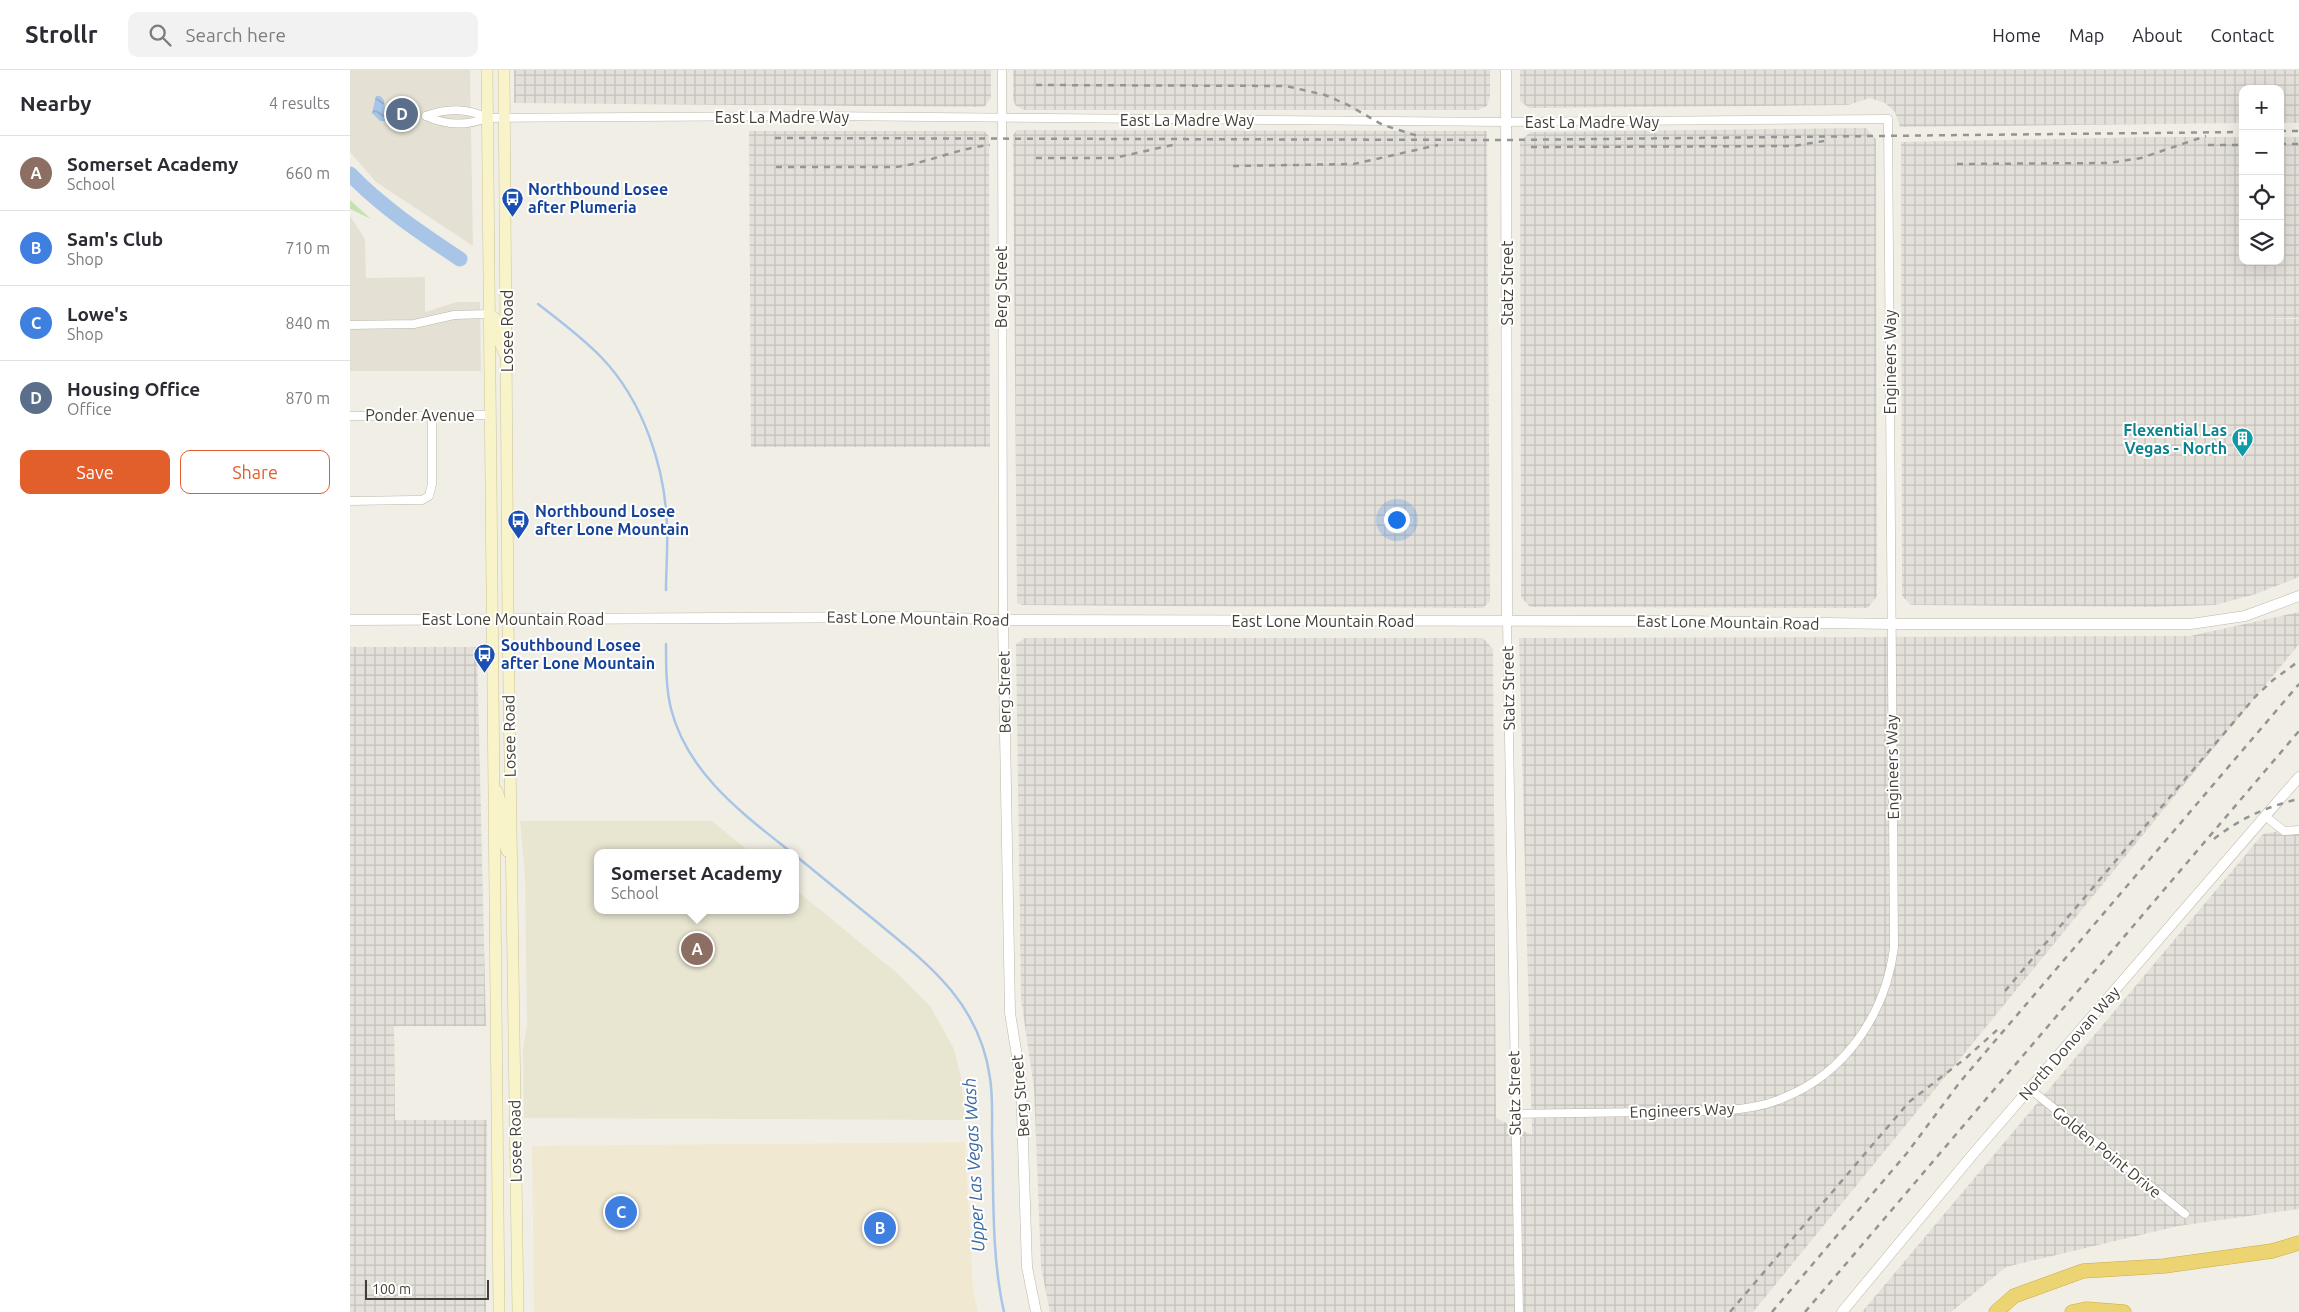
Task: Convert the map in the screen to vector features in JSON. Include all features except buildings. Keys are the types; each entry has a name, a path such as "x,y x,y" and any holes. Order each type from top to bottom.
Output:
{"highway":[{"path":"1996,1312 2014,1296 2083,1271 2164,1266 2272,1251 2299,1243"},
{"path":"2072,1312 2086,1309 2124,1312"}],"main road":[{"name":"Losee Road","path":"487,70 499,1312"},
{"name":"Losee Road","path":"504,70 508,619 518,1312"},
{"path":"489,314 497,320 498,337 507,364"},
{"path":"494,785 502,804 503,841 512,862"},
{"path":"495,857 504,868 505,906 513,924"}],"street":[{"name":"Berg Street","path":"1002,70 1003,620 1010,1013 1021,1081 1028,1267 1036,1312"},
{"name":"Statz Street","path":"1506,70 1507,621 1514,1114 1519,1309"},
{"name":"East La Madre Way","path":"487,118 474,111 439,111 426,116 441,123 474,123 487,118 817,116 1506,122 1888,119"},
{"name":"Engineers Way","path":"1514,1114 1720,1111 1754,1107 1783,1098 1813,1083 1849,1053 1872,1020 1883,998 1894,947 1890,624 1888,119"},
{"path":"350,325 414,324 454,315 489,314"},
{"path":"350,501 422,500 429,496 432,484 432,415"},
{"name":"Ponder Avenue","path":"350,416 490,415"},
{"name":"East Lone Mountain Road","path":"350,620 929,617 1003,620 2200,624 2245,616 2295,598"},
{"name":"North Donovan Way","path":"1842,1312 2030,1089 2299,777"},
{"path":"2265,816 2284,831 2299,830"},
{"name":"Golden Point Drive","path":"2030,1089 2185,1214"}],"shaded area":[{"path":"350,70 470,70 473,246 376,182 350,152"},
{"path":"514,70 991,70 991,98 984,107 514,103"},
{"path":"1013,70 1490,70 1490,96 1487,106 1478,110 1024,110 1016,106 1013,100"},
{"path":"1520,70 2299,70 2299,123 2284,123 2284,85 2239,85 2239,123 1900,127 1895,112 1885,103 1870,98 1848,105 1529,108 1520,101"},
{"path":"1866,128 1876,139 1877,596 1868,608 1530,607 1521,597 1520,142 1530,132"},
{"path":"1017,130 1487,131 1490,601 1483,608 1022,605 1017,603 1013,135"},
{"path":"749,131 984,131 989,136 990,447 751,447"},
{"path":"2239,137 2239,265 2284,265 2284,137 2299,137 2299,318 2261,318 2299,319 2299,577 2256,594 2215,605 2155,607 1911,605 1902,596 1901,142"},
{"path":"350,216 365,239 366,278 425,277 425,312 457,302 480,302 481,371 350,371"},
{"path":"2299,612 2299,644 1753,1312 1050,1312 1041,1267 1034,1088 1021,999 1016,644 1025,638 1483,638 1493,649 1496,1118 1532,1135 1519,638 2190,636"},
{"path":"350,647 477,647 486,1026 394,1026 395,1120 487,1120 486,1312 350,1312"},
{"path":"520,821 712,821 746,849 594,849 594,914 799,914 799,892 897,973 930,1006 954,1049 961,1077 965,1120 524,1118 523,1050 527,1024 525,875"},
{"path":"2299,827 2299,1209 2178,1226 2006,1267 1951,1312 1862,1312 2263,834"},
{"path":"965,1142 973,1289 978,1312 534,1312 532,1146"}],"green space":[{"path":"350,200 371,219 350,209"}],"water":[{"path":"376,96 380,96 384,100 386,121 380,121 372,113"}],"waterway":[{"name":"Upper Las Vegas Wash","path":"350,174 389,209 460,259"},
{"name":"Upper Las Vegas Wash","path":"538,304 602,358 629,394 640,414 649,436 662,480 667,533 666,590"},
{"name":"Upper Las Vegas Wash","path":"666,644 669,701 679,732 690,753 704,773 736,807 787,849"},
{"name":"Upper Las Vegas Wash","path":"799,858 898,939 935,972 964,1008 976,1029 985,1052 991,1085 995,1246 1004,1312"}],"railway":[{"path":"1036,85 1286,86 1325,95 1348,105 1383,125 1418,136"},
{"path":"2284,131 2299,131"},
{"path":"775,138 1506,140 2239,132"},
{"path":"1957,164 2109,163 2141,158 2206,136"},
{"path":"1531,147 1793,146 1824,141"},
{"path":"1036,158 1114,158 1177,144"},
{"path":"2284,144 2299,144"},
{"path":"776,167 896,167 966,149 990,145"},
{"path":"1233,166 1354,164 1438,145"},
{"path":"2208,145 2239,145"},
{"path":"2005,991 2255,697 2273,680 2299,661"},
{"path":"1772,1312 1907,1153 1960,1082 2299,684"},
{"path":"1805,1312 2299,731"},
{"path":"2214,839 2233,825 2254,814 2276,805 2299,799"},
{"path":"1730,1312 1909,1102 1966,1058 1997,1030"}],"place":[{"name":"Housing Office","path":"402,114"},
{"name":"Northbound Losee after Plumeria","path":"512,217"},
{"name":"Flexential Las Vegas - North","path":"2243,458"},
{"name":"Northbound Losee after Lone Mountain","path":"519,539"},
{"name":"Southbound Losee after Lone Mountain","path":"485,673"},
{"name":"Somerset Academy","path":"697,949"},
{"name":"Lowe's","path":"621,1212"},
{"name":"Sam's Club","path":"880,1228"}]}
